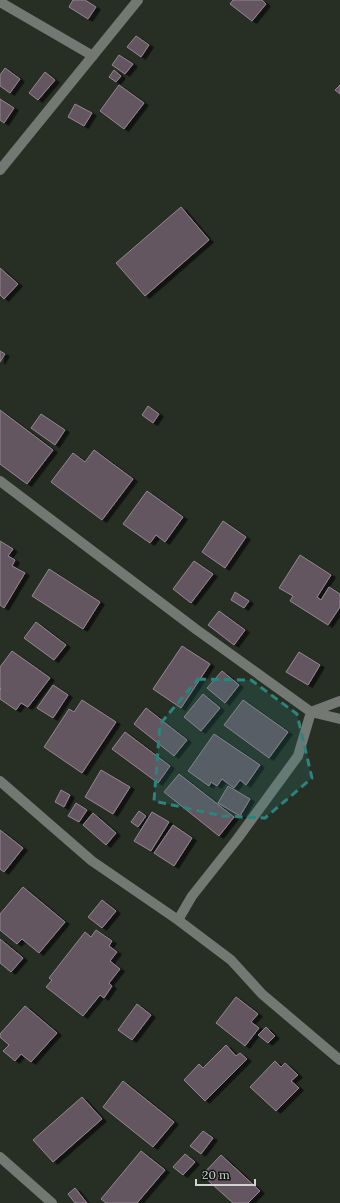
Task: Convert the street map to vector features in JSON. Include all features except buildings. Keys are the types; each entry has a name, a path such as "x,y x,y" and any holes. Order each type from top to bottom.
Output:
{"street":[{"path":"0,170 138,0"},
{"path":"0,2 93,56"},
{"path":"0,481 197,630 311,712 340,719"},
{"path":"311,712 340,701"},
{"path":"178,920 192,896 238,838 298,756 311,712"},
{"path":"0,781 92,861 178,920 231,960 262,994 340,1060"},
{"path":"0,1157 52,1203"}],"highlighted area":[{"path":"198,679 251,680 297,714 312,778 265,818 223,816 154,801 160,724"}]}
